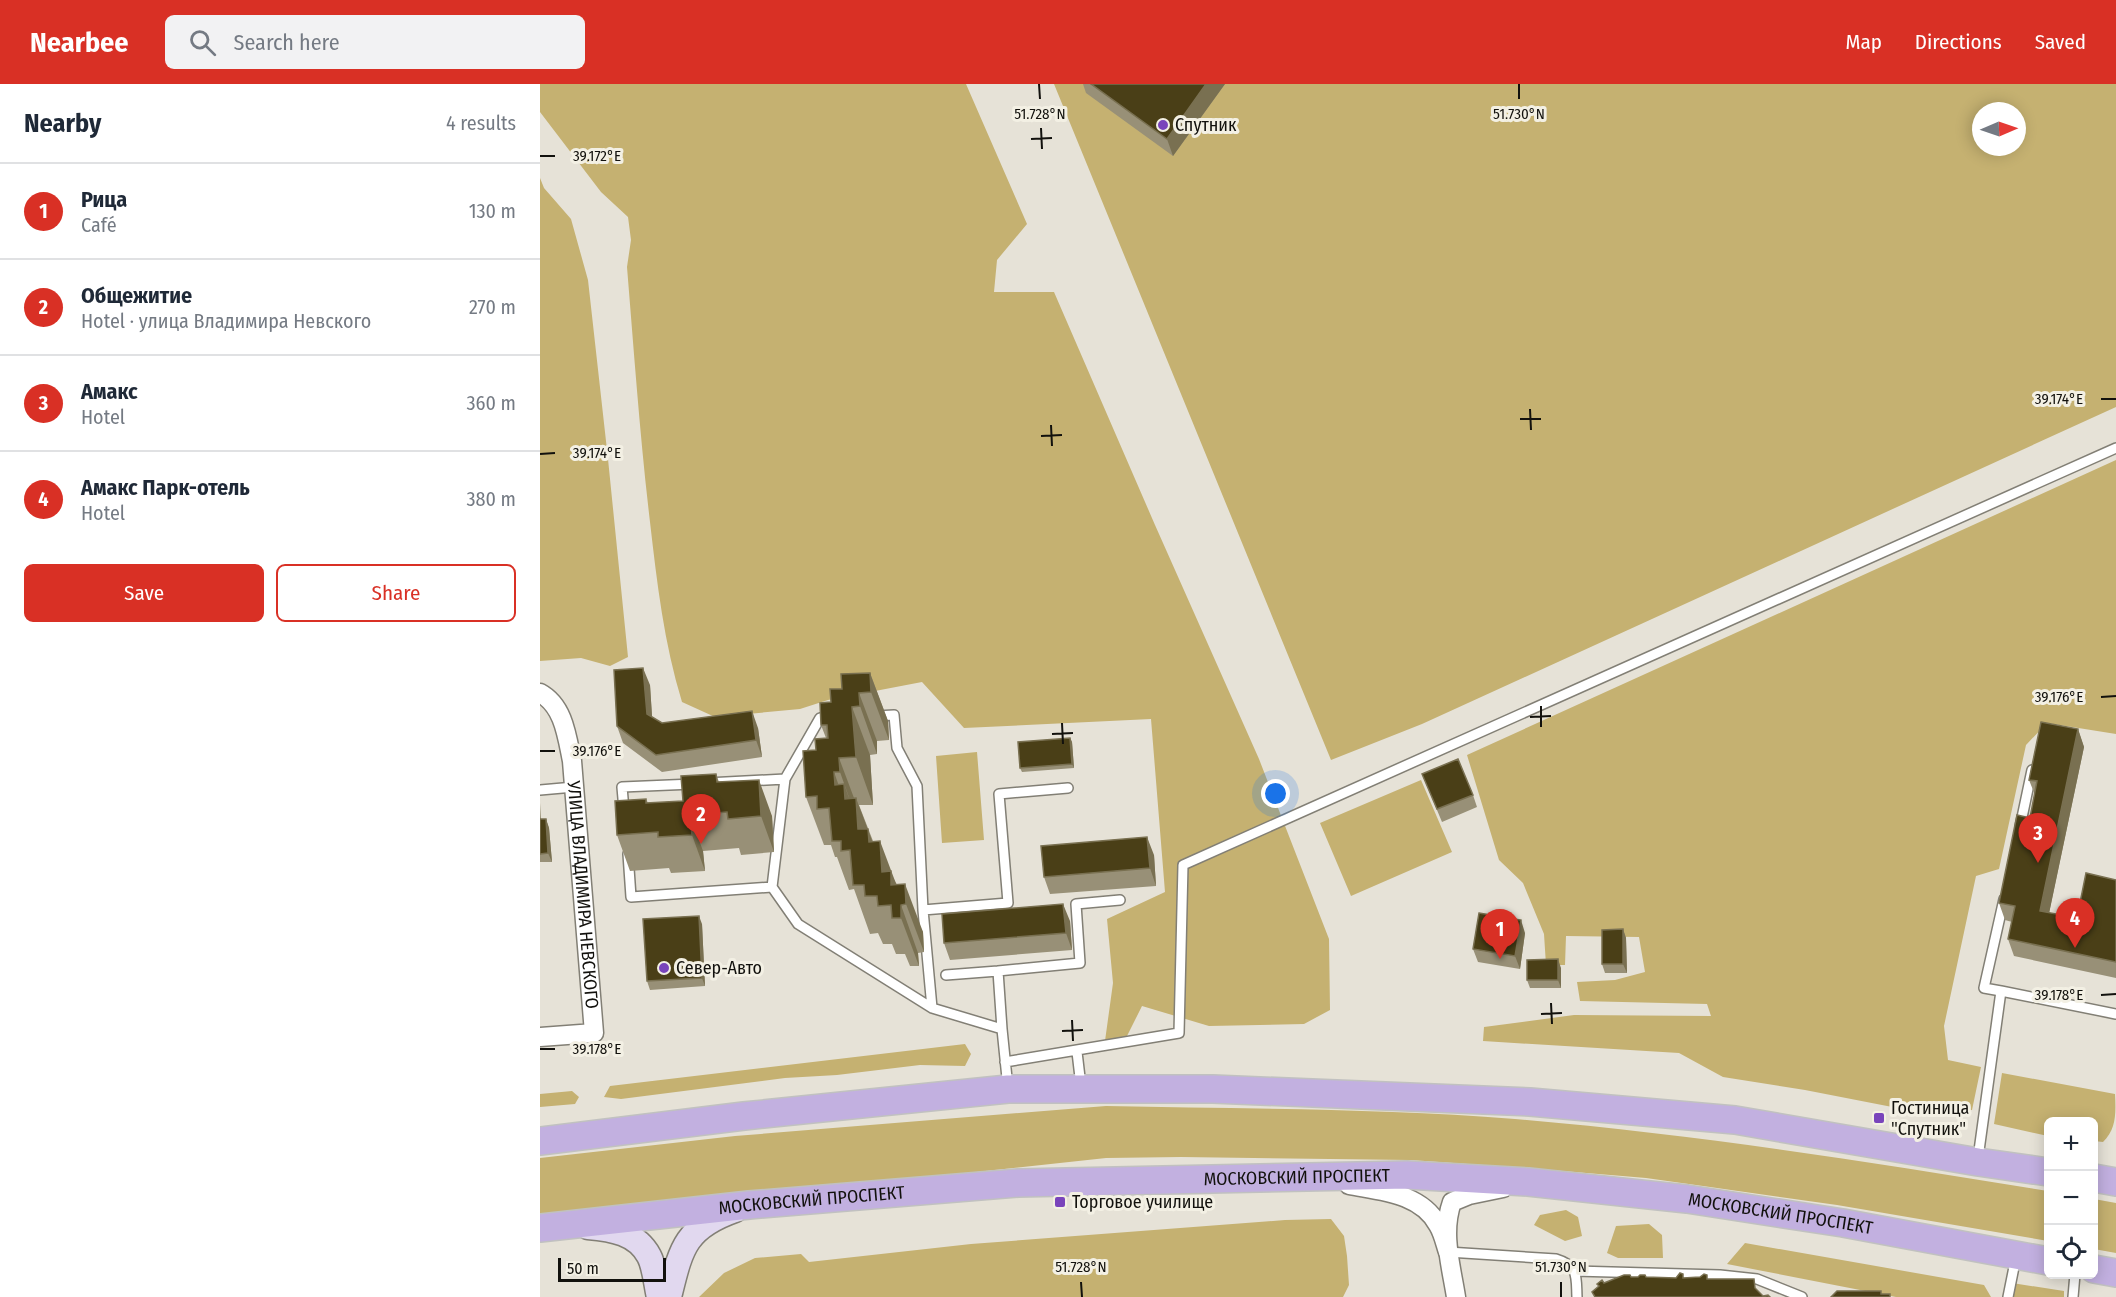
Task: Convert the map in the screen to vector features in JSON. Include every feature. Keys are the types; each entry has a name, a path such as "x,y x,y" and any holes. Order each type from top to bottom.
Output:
{"main road":[{"path":"540,1141 744,1116 1008,1089 1213,1089 1530,1102 1736,1120 2044,1171"},
{"name":"МОСКОВСКИЙ ПРОСПЕКТ","path":"551,1226 749,1205 1018,1183 1407,1175 1528,1182 1689,1199 1843,1223 2044,1260"},
{"path":"2098,1179 2116,1182"},
{"path":"669,1297 678,1259 693,1233 716,1216 749,1205"},
{"path":"551,1226 608,1228 633,1237 650,1256 659,1297"}],"street":[{"name":"УЛИЦА ВЛАДИМИРА НЕВСКОГО","path":"540,693 549,698 566,727 574,787 594,1033 540,1037"},
{"path":"1300,1177 1402,1195 1428,1212 1438,1224 1448,1252"},
{"path":"1456,1297 1448,1252 1446,1218 1452,1202 1469,1195 1528,1182"}],"lane":[{"path":"1005,1062 1077,1052 1179,1033 1182,865 2116,448"},
{"path":"862,716 894,715 897,748 917,786 923,910 932,1008"},
{"path":"841,717 820,718 784,779 772,887 798,924 932,1008 1002,1029"},
{"path":"2017,840 2035,759"},
{"path":"625,820 622,787 784,779"},
{"path":"540,790 574,787"},
{"path":"923,910 1008,903 999,794 1068,788"},
{"path":"627,842 631,897 772,887"},
{"path":"2007,885 1984,988 2116,1014"},
{"path":"946,975 1080,963 1077,904 1119,900"},
{"path":"998,971 1008,1089"},
{"path":"1978,1162 2001,991"},
{"path":"1077,1052 1081,1089"},
{"path":"1448,1252 1556,1259 1568,1263 1575,1271 1577,1297"},
{"path":"2008,1297 2016,1254"},
{"path":"1575,1271 1720,1275 1757,1279 1802,1297"},
{"path":"2073,1297 2075,1279"}],"shaded area":[{"path":"540,84 966,84 1027,224 997,260 994,292 1054,292 1259,759 1329,939 1330,1010 1304,1024 1209,1026 1142,1006 1127,1036 1105,1041 1113,983 1107,919 1165,892 1151,719 964,728 922,682 828,700 800,709 715,717 682,702 670,658 662,613 646,490 627,267 631,240 628,217 601,192 540,112"},
{"path":"1054,84 2116,84 2116,407 1422,724 1331,760"},
{"path":"540,178 544,188 571,219 588,280 628,657 610,666 581,658 540,661"},
{"path":"2116,460 2116,734 2047,723 2026,745 1999,869 1976,876 1944,1026 1948,1060 1981,1067 1972,1110 1923,1113 1723,1077 1679,1053 1483,1041 1484,1027 1574,1015 1711,1016 1707,1004 1580,1001 1577,982 1615,980 1645,972 1639,937 1566,936 1565,965 1546,965 1544,934 1523,883 1499,860 1467,755"},
{"path":"977,752 984,840 942,843 936,756"},
{"path":"1421,780 1452,852 1351,896 1320,823"},
{"path":"965,1044 971,1054 965,1066 920,1065 837,1075 785,1078 621,1099 604,1097 610,1086"},
{"path":"2002,1073 2115,1094 2113,1127 2103,1142 2098,1141 2098,1117 2044,1117 2044,1135 1994,1124"},
{"path":"572,1091 579,1097 575,1104 540,1107 540,1094"},
{"path":"1106,1106 1362,1111 1515,1119 1649,1132 2044,1190 2044,1240 1837,1205 1646,1178 1410,1160 1106,1158 540,1219 540,1158 735,1136"},
{"path":"2098,1200 2116,1203 2116,1253 2098,1250"},
{"path":"1566,1210 1578,1217 1582,1236 1565,1241 1534,1225 1540,1215"},
{"path":"1331,1219 1344,1236 1349,1285 1343,1297 699,1297 724,1273 755,1258 801,1254 809,1262 971,1244 1285,1220"},
{"path":"1649,1224 1662,1235 1663,1258 1618,1258 1607,1253 1616,1226"},
{"path":"1745,1243 1984,1285 1991,1297 1896,1297 1727,1264"},
{"path":"2012,1283 2064,1291 2064,1297 2010,1297"}],"building":[{"path":"1091,84 1206,84 1167,139"},
{"path":"643,668 647,714 662,723 752,711 756,740 656,755 617,726 614,670"},
{"path":"870,673 871,692 859,693 860,706 852,707 856,757 839,758 840,772 834,772 835,785 844,784 845,799 856,798 858,829 868,829 869,842 880,841 882,872 891,871 891,885 905,884 906,904 901,905 901,918 892,918 891,905 878,906 877,896 865,896 864,885 853,885 850,850 841,851 841,841 832,841 829,808 817,809 817,796 806,797 803,751 816,750 815,739 828,738 827,725 821,725 820,703 831,702 830,689 842,689 841,674"},
{"path":"2041,722 2078,729 2040,911 2077,918 2086,873 2116,880 2116,962 2008,939 2015,906 1999,903 2017,815 2030,818 2037,781 2029,780"},
{"path":"1070,738 1072,764 1020,768 1018,742"},
{"path":"1458,759 1473,795 1437,809 1422,774"},
{"path":"716,774 717,782 759,780 761,816 728,819 727,812 690,815 692,835 658,837 658,832 617,835 615,801 646,799 646,803 683,801 681,776"},
{"path":"540,819 546,819 548,853 540,854"},
{"path":"1147,837 1150,868 1044,877 1041,846"},
{"path":"1063,904 1066,933 944,943 942,914"},
{"path":"1479,913 1521,920 1515,956 1473,949"},
{"path":"699,916 702,978 647,981 643,919"},
{"path":"1623,929 1623,964 1602,964 1602,930"},
{"path":"1558,959 1558,980 1527,980 1527,960"},
{"path":"1680,1273 1683,1274 1683,1278 1700,1277 1704,1274 1707,1275 1707,1279 1754,1279 1755,1288 1763,1296 1770,1297 1595,1297 1592,1292 1602,1280 1604,1283 1624,1275 1676,1278"},
{"path":"1837,1291 1881,1291 1881,1294 1890,1294 1890,1297 1831,1297"}],"place":[{"name":"Спутник","path":"1163,125"},
{"name":"Общежитие","path":"701,844"},
{"name":"Амакс","path":"2038,863"},
{"name":"Амакс Парк-отель","path":"2075,948"},
{"name":"Рица","path":"1500,959"},
{"name":"Север-Авто","path":"664,968"},
{"name":"Гостиница \"Спутник\"","path":"1879,1118"},
{"name":"Торговое училище","path":"1060,1202"}]}
